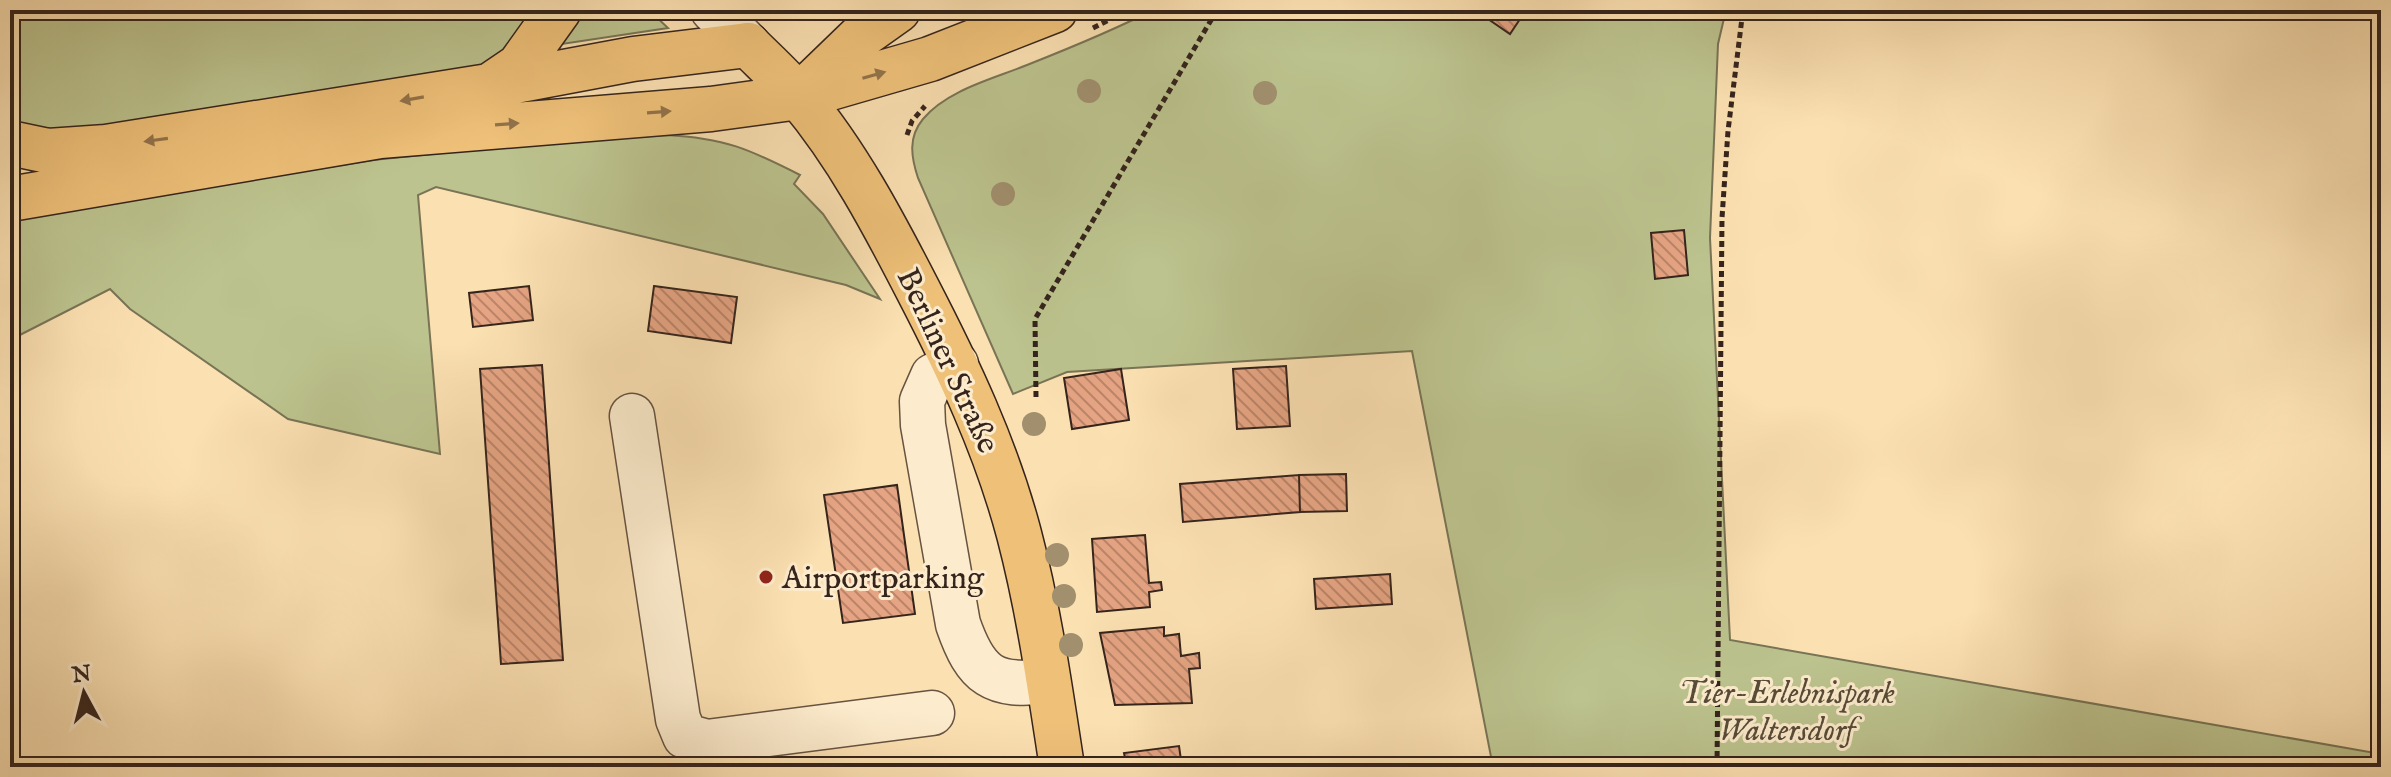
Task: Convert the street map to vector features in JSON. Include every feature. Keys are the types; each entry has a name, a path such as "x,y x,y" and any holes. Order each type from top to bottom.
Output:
{"main road":[{"path":"489,86 519,66 559,10"},
{"path":"799,97 860,37 898,10"},
{"path":"10,199 380,136 711,109 799,97 930,59 1055,10"},
{"path":"10,143 48,151 106,147 489,86 633,59 748,45"},
{"name":"Berliner Straße","path":"748,45 799,97 848,165 899,252 956,364 991,445 1018,531 1032,592 1062,767"}],"street":[{"name":"Berliner Straße","path":"713,10 748,45"},
{"path":"956,364 933,376 922,401 923,425 958,624 968,651 993,680 1023,684 1048,681"},
{"path":"632,416 678,719 685,736 707,742 932,713"}],"path":[{"path":"1036,397 1035,319 1217,10"},
{"path":"1717,767 1722,218 1728,131 1743,10"}],"green space":[{"path":"10,10 541,10 528,35 478,72 51,133 10,123"},
{"path":"580,10 649,10 668,28 562,44 577,22"},
{"name":"Tier-Erlebnispark Waltersdorf","path":"1153,10 1726,10 1718,44 1710,238 1730,640 2381,754 2381,767 1493,767 1412,351 1067,372 1013,394 918,178 913,155 915,133 933,109 957,93 1091,39"},
{"path":"666,135 736,146 800,175 794,184 823,214 880,299 846,285 436,187 418,195 440,454 288,419 130,309 110,289 10,340 10,218 373,160"}],"building":[{"path":"1475,10 1526,10 1510,34"},
{"path":"1684,230 1688,275 1655,279 1651,233"},
{"path":"529,286 533,320 473,327 469,293"},
{"path":"654,286 737,297 731,343 648,331"},
{"path":"542,365 563,660 501,664 480,369"},
{"path":"1286,366 1290,426 1237,429 1233,369"},
{"path":"1121,369 1129,420 1072,429 1064,378"},
{"path":"1346,474 1347,511 1300,512 1299,475"},
{"path":"1299,475 1300,512 1183,522 1180,484"},
{"path":"897,485 915,614 843,623 824,495"},
{"path":"1145,535 1149,583 1161,582 1162,590 1149,592 1150,607 1097,612 1092,539"},
{"path":"1390,574 1392,604 1316,609 1314,579"},
{"path":"1164,627 1164,636 1179,634 1181,656 1199,653 1200,668 1189,669 1192,703 1115,705 1100,633"},
{"path":"1179,746 1182,767 1127,767 1124,753"}],"place":[{"name":"Airportparking","path":"766,577"}]}
